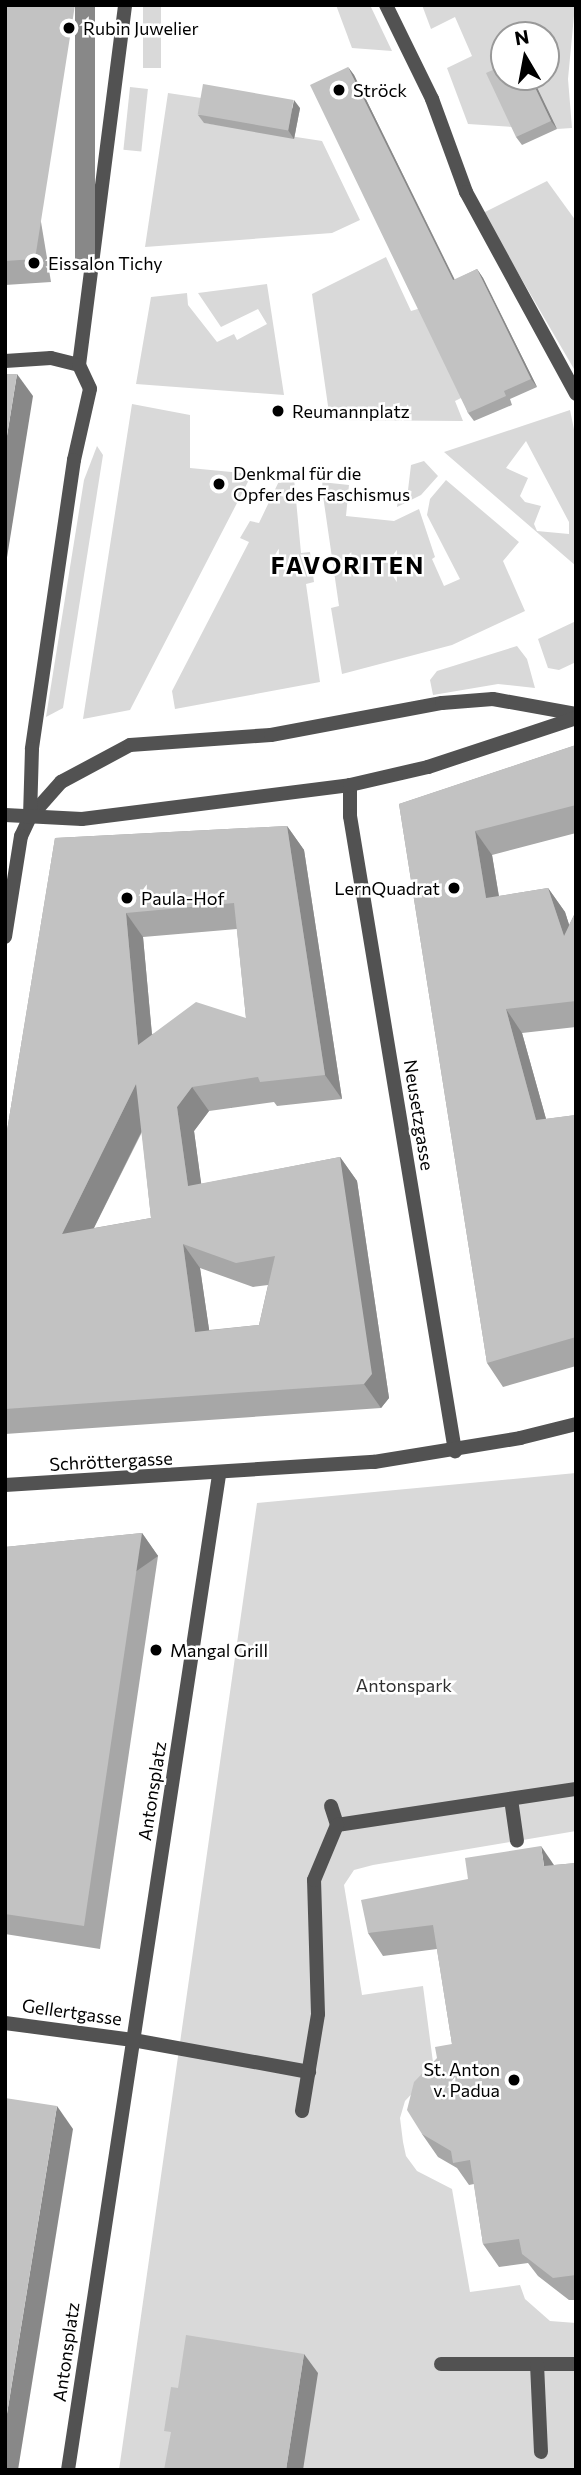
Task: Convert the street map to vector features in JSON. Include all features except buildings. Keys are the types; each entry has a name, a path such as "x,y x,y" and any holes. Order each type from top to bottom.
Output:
{"street":[{"path":"30,817 32,748 74,460 90,389 79,365 125,5"},
{"path":"386,5 432,99 466,192 576,394"},
{"path":"5,361 51,358 79,365"},
{"path":"5,937 21,836 30,817 61,782 130,745 271,735 442,703 493,699 576,716"},
{"path":"5,815 82,819 350,785 428,767 576,716"},
{"name":"Neusetzgasse","path":"350,785 350,816 455,1451"},
{"path":"219,1475 455,1451 576,1424"},
{"name":"Schröttergasse","path":"5,1485 219,1475"},
{"name":"Antonsplatz","path":"68,2470 219,1475"},
{"path":"337,1825 576,1789"},
{"path":"511,1799 517,1841"},
{"path":"302,2111 318,2014 314,1880 337,1825 331,1806"},
{"name":"Gellertgasse","path":"5,2023 133,2040"},
{"path":"133,2040 309,2072"},
{"path":"441,2364 576,2364"},
{"path":"537,2364 541,2452"}],"green space":[{"path":"143,5 161,5 161,68 143,68"},
{"path":"336,5 370,5 392,51 352,48"},
{"path":"422,5 575,5 568,79 572,128 557,129 539,91 560,91 560,21 490,21 490,91 497,91 513,127 468,124 447,68 472,56 455,17 431,29"},
{"path":"130,87 148,89 141,152 123,150"},
{"path":"168,93 208,99 205,123 322,141 360,220 332,233 145,247"},
{"path":"547,181 576,221 574,369 483,213"},
{"path":"386,257 411,311 421,308 463,397 455,401 463,421 330,420 312,294"},
{"path":"267,284 284,395 136,384 151,297 187,293 188,305 217,342 234,334 237,340 267,324 258,309 221,327 198,293"},
{"path":"132,404 190,415 190,468 252,474 130,710 83,719"},
{"path":"570,410 576,439 576,566 444,452","holes":["526,441 569,522 569,534 537,531 534,524 541,506 525,502 520,496 528,478 506,468"]},
{"path":"97,446 103,455 63,708 46,717 84,480"},
{"path":"424,461 438,476 421,495 397,507 399,491 408,490 411,465"},
{"path":"281,477 294,478 301,553 310,552 314,582 306,584 320,682 175,709 172,691 249,542 240,538 250,521 259,523"},
{"path":"446,480 519,542 503,561 525,611 452,645 342,674 331,608 339,606 321,482 349,485 346,516 394,521 419,509 435,557 432,559 444,586 460,579 427,515 430,499"},
{"path":"576,621 576,662 559,670 548,668 538,639"},
{"path":"517,646 527,659 535,688 498,684 433,695 430,680 437,671"},
{"name":"Antonspark","path":"576,1473 576,1831 373,1865 354,1870 344,1885 362,1995 423,1986 434,2070 405,2101 400,2118 403,2142 406,2156 417,2171 452,2189 470,2292 520,2285 525,2299 550,2321 576,2323 576,2470 119,2470 257,1503"}],"place":[{"name":"Rubin Juwelier","path":"69,28"},
{"name":"Ströck","path":"339,90"},
{"name":"Eissalon Tichy","path":"34,263"},
{"name":"Reumannplatz","path":"278,411"},
{"name":"Denkmal für die Opfer des Faschismus","path":"219,484"},
{"name":"LernQuadrat","path":"454,888"},
{"name":"Paula-Hof","path":"127,898"},
{"name":"Mangal Grill","path":"156,1650"},
{"name":"St. Anton v. Padua","path":"514,2080"}],"district":[{"name":"FAVORITEN","path":"348,565"}]}
